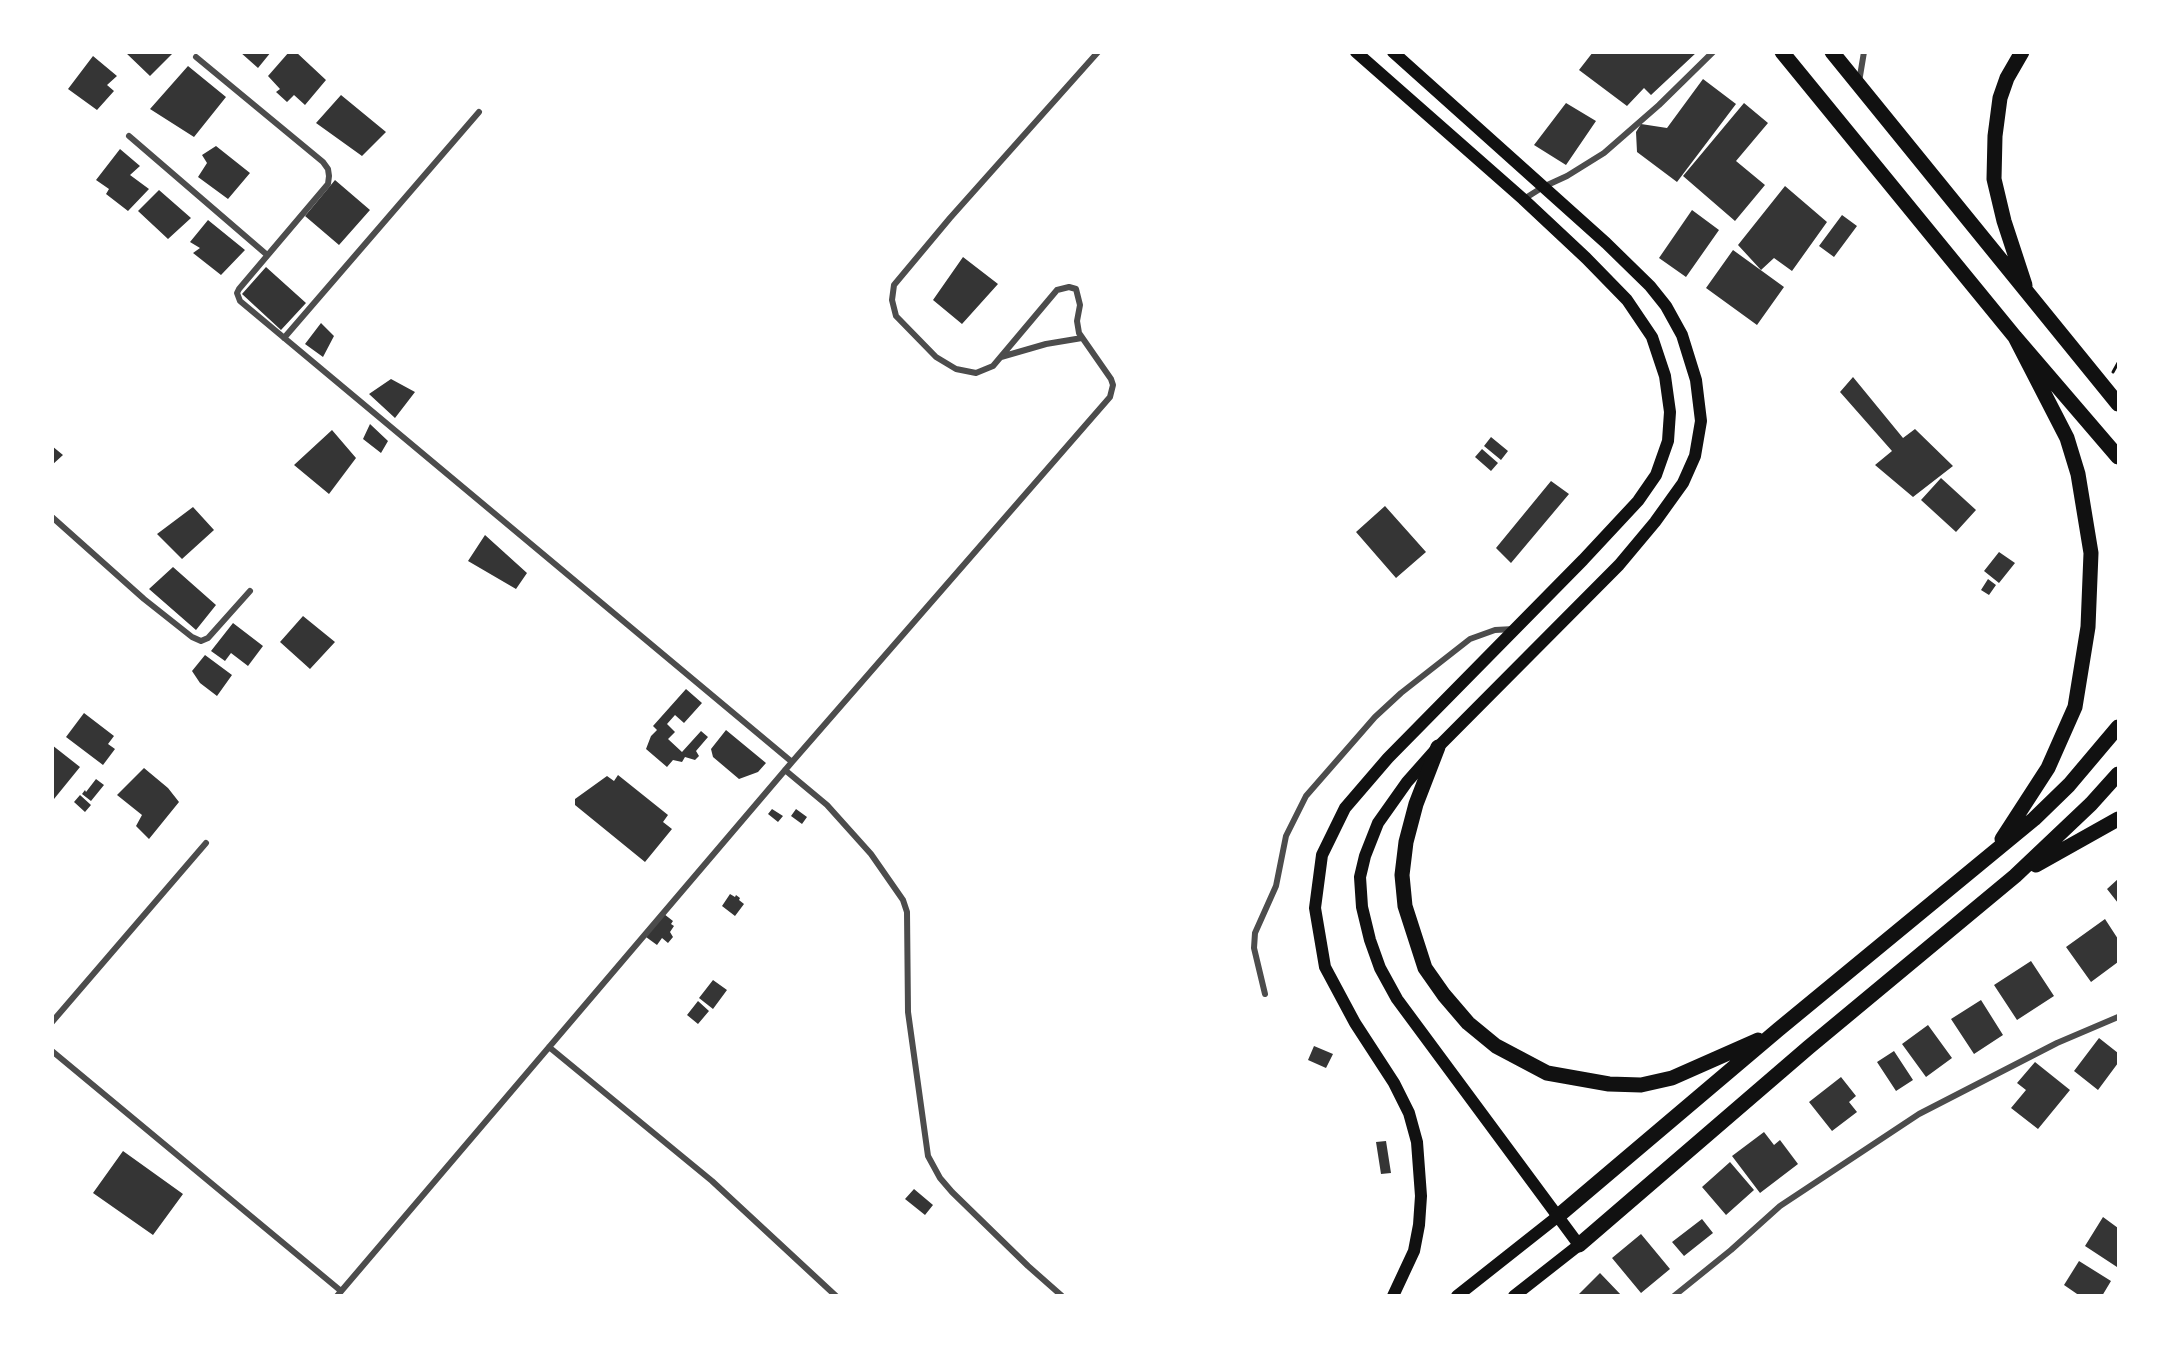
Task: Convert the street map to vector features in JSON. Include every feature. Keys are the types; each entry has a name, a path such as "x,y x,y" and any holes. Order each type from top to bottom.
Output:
{"highway":[{"path":"1782,52 2015,337 2118,457"},
{"path":"1832,52 2118,404"},
{"path":"2022,52 2007,78 2000,98 1995,136 1994,179 2004,221 2027,294"},
{"path":"1993,854 2048,768 2074,707 2088,627 2091,553 2078,474 2067,438 2015,337"},
{"path":"1557,1217 2055,800 2118,727"},
{"path":"1438,747 1416,804 1406,842 1402,875 1405,906 1425,968 1468,1023 1496,1046 1547,1073 1609,1084 1641,1085 1672,1078 1740,1049 1779,1029"},
{"path":"1579,1245 1809,1047 2015,876 2091,804 2118,774"},
{"path":"2015,876 2118,819"}],"main road":[{"path":"1356,52 1523,199 1627,300 1652,337 1665,376 1670,412 1668,441 1656,475 1638,501 1388,758 1345,808 1322,855 1316,908 1325,967 1355,1023 1394,1083 1409,1113 1417,1142 1421,1196 1419,1225 1414,1251 1393,1296"},
{"path":"1393,52 1606,243 1650,286 1666,306 1682,335 1696,380 1701,422 1695,456 1683,483 1655,522 1619,565 1438,747 1390,804 1378,823 1365,856 1360,877 1362,907 1370,940 1380,968 1397,999 1579,1245 1514,1296"},
{"path":"1457,1296 1557,1217"}],"street":[{"path":"52,1051 339,1293 785,770 1110,397 1112,379 1082,338 1077,327 1080,305 1076,289 1063,288 1053,294 1001,357 988,370 976,373 956,369 936,357 896,316 892,300 894,285 950,218 1098,52"},
{"path":"1523,199 1604,153 1659,105 1713,52"},
{"path":"1859,85 1863,52"},
{"path":"196,57 328,169 328,184 266,254 239,289 237,297 240,301 792,762"},
{"path":"284,338 479,112"},
{"path":"129,136 266,254"},
{"path":"1001,357 1047,344 1082,338"},
{"path":"52,517 144,599 192,637 201,641 208,638 250,591"},
{"path":"1265,994 1254,948 1255,933 1276,886 1286,836 1306,796 1376,717 1401,693 1470,639 1495,630 1514,629"},
{"path":"785,770 827,805 871,854 903,900 907,912 908,1012 928,1156 940,1178 952,1192 1062,1296"},
{"path":"52,1022 206,843"},
{"path":"1674,1296 1731,1250 1780,1206 1919,1113 2057,1043 2118,1017"},
{"path":"549,1047 712,1181 836,1296"}],"building":[{"path":"125,52 174,52 150,76"},
{"path":"240,52 271,52 258,68"},
{"path":"289,52 296,52 326,80 305,105 294,95 287,102 276,92 280,89 268,76"},
{"path":"1593,52 1697,52 1651,95 1644,88 1627,106 1579,70"},
{"path":"93,56 117,76 107,85 114,91 97,110 68,89"},
{"path":"188,66 226,97 194,137 150,109"},
{"path":"1703,79 1736,104 1677,182 1637,152 1636,132 1641,124 1667,128"},
{"path":"341,95 386,132 362,156 316,123"},
{"path":"1566,103 1596,121 1566,165 1534,145"},
{"path":"1744,103 1768,123 1736,161 1765,185 1735,221 1683,176"},
{"path":"216,146 250,173 228,199 198,177 207,163 202,155"},
{"path":"120,149 140,166 130,175 149,189 128,211 106,194 109,189 96,180"},
{"path":"335,180 370,210 339,245 305,216"},
{"path":"1785,186 1827,222 1792,271 1774,258 1761,270 1738,245"},
{"path":"159,190 191,218 168,239 138,211"},
{"path":"1692,210 1719,230 1686,277 1659,258"},
{"path":"1842,215 1857,226 1834,257 1819,246"},
{"path":"208,220 245,250 221,275 193,253 200,248 190,242"},
{"path":"1733,250 1784,287 1757,325 1706,288"},
{"path":"963,257 998,284 962,324 933,300"},
{"path":"266,267 306,303 281,330 242,294"},
{"path":"321,323 334,336 323,357 305,344"},
{"path":"1853,377 1903,438 1915,429 1953,466 1913,497 1875,465 1892,451 1840,392"},
{"path":"391,379 415,392 395,418 369,394"},
{"path":"370,424 388,441 381,453 363,439"},
{"path":"332,430 356,458 329,494 294,465"},
{"path":"1491,437 1508,451 1501,460 1484,446"},
{"path":"52,446 63,455 52,465"},
{"path":"1482,449 1498,463 1491,471 1475,457"},
{"path":"1941,478 1976,510 1956,532 1921,500"},
{"path":"1551,481 1569,494 1511,563 1496,548"},
{"path":"1385,506 1426,552 1396,578 1356,532"},
{"path":"193,507 214,530 182,559 157,534"},
{"path":"485,535 527,573 516,589 468,561"},
{"path":"1999,552 2015,563 1999,583 1984,571"},
{"path":"173,567 216,605 196,630 149,589"},
{"path":"1988,579 1996,585 1989,595 1981,590"},
{"path":"303,616 335,642 310,669 280,642"},
{"path":"233,623 263,646 248,666 231,653 225,661 211,651"},
{"path":"205,655 232,675 217,696 200,683 192,671"},
{"path":"686,689 702,703 684,723 675,715 667,724 675,732 668,739 682,752 701,731 708,737 696,751 699,756 695,760 685,757 682,762 673,760 667,767 646,749 651,736 657,730 653,726"},
{"path":"84,713 114,736 108,744 115,749 103,765 66,737"},
{"path":"726,730 766,763 758,772 739,779 713,757 711,749"},
{"path":"52,745 80,767 54,799 52,797"},
{"path":"144,768 168,788 179,802 149,839 136,826 142,815 117,795"},
{"path":"618,775 668,815 663,822 672,829 645,862 575,805 575,799 607,776 614,781"},
{"path":"96,779 104,785 91,801 82,794"},
{"path":"80,795 91,805 85,812 74,802"},
{"path":"772,809 783,816 778,822 768,814"},
{"path":"796,809 807,817 802,824 791,816"},
{"path":"2118,879 2118,903 2107,889"},
{"path":"730,894 735,897 736,895 744,904 735,916 722,906"},
{"path":"664,914 673,921 671,924 674,926 670,932 673,937 668,943 662,938 657,945 646,937"},
{"path":"2105,919 2118,939 2118,962 2091,982 2066,947"},
{"path":"2031,961 2054,996 2017,1020 1994,985"},
{"path":"713,980 727,990 713,1009 699,998"},
{"path":"1981,1000 2003,1035 1974,1054 1951,1019"},
{"path":"698,1001 709,1011 698,1024 687,1015"},
{"path":"1928,1025 1952,1058 1926,1077 1902,1044"},
{"path":"2099,1038 2118,1053 2118,1063 2098,1090 2074,1071"},
{"path":"1314,1046 1333,1054 1326,1068 1308,1060"},
{"path":"1894,1051 1913,1080 1896,1091 1877,1062"},
{"path":"2035,1062 2070,1090 2038,1129 2011,1108 2026,1090 2017,1083"},
{"path":"1841,1077 1856,1096 1849,1102 1857,1112 1832,1131 1809,1102"},
{"path":"1764,1132 1774,1145 1780,1140 1798,1164 1760,1193 1732,1156"},
{"path":"1386,1141 1391,1173 1381,1174 1376,1142"},
{"path":"123,1151 183,1194 153,1235 93,1193"},
{"path":"1730,1162 1754,1190 1726,1215 1702,1187"},
{"path":"914,1189 933,1205 925,1215 905,1199"},
{"path":"2103,1217 2118,1228 2117,1267 2085,1246"},
{"path":"1702,1219 1713,1233 1684,1256 1672,1242"},
{"path":"1641,1234 1670,1269 1641,1293 1612,1258"},
{"path":"2079,1261 2111,1281 2102,1296 2080,1296 2064,1285"},
{"path":"1600,1273 1622,1296 1577,1296"}]}
